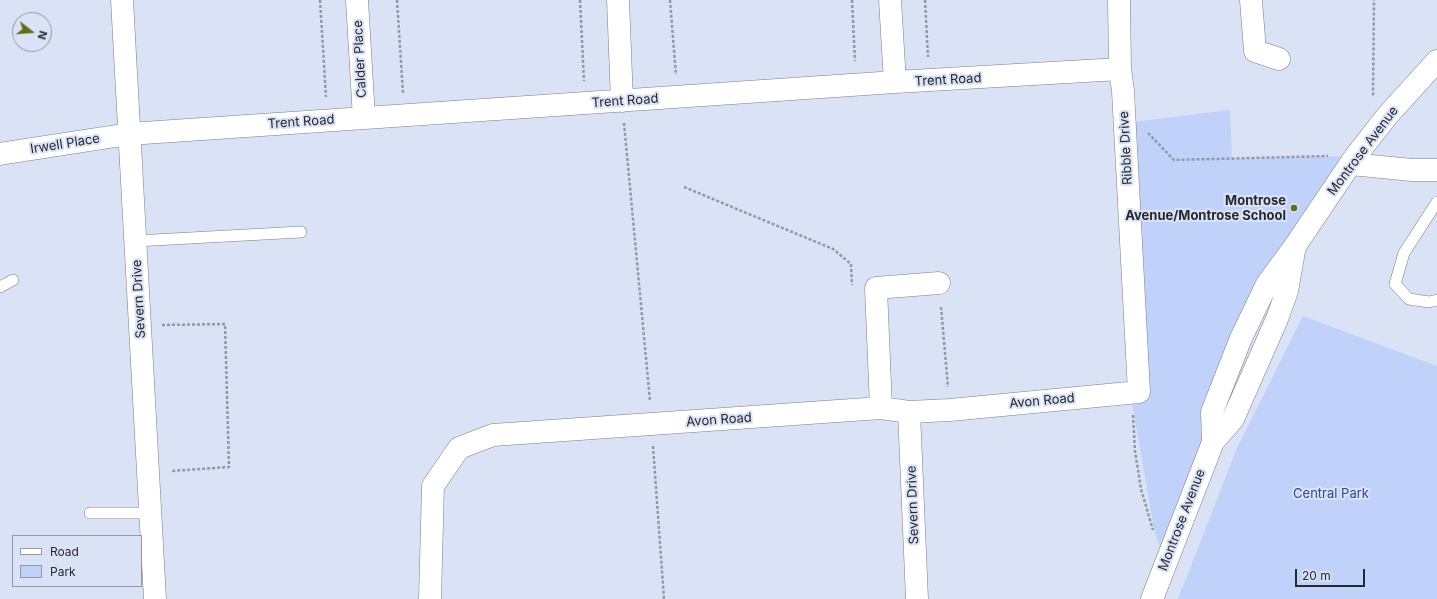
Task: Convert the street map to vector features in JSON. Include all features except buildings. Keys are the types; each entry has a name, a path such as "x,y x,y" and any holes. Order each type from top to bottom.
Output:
{"street":[{"name":"Severn Drive","path":"122,0 155,599"},
{"name":"Calder Place","path":"357,0 364,118"},
{"path":"618,0 622,101"},
{"path":"890,0 895,82"},
{"name":"Ribble Drive","path":"1119,0 1120,69 1123,106 1135,392"},
{"path":"1251,0 1255,51 1279,58"},
{"name":"Montrose Avenue","path":"1152,599 1213,442 1233,419 1277,319 1287,291 1295,246 1353,160 1387,116 1437,61"},
{"name":"Trent Road","path":"129,134 895,82 1120,69"},
{"name":"Irwell Place","path":"0,154 129,134"},
{"path":"1353,160 1412,170 1437,170"},
{"path":"881,408 876,288 938,283"},
{"name":"Avon Road","path":"430,599 433,486 459,448 493,435 881,408 909,412 950,410 1135,392"},
{"name":"Severn Drive","path":"909,412 917,599"}],"lane":[{"path":"1437,202 1404,253 1395,284 1409,299 1429,302 1437,300"},
{"path":"135,241 301,232"},
{"path":"0,288 13,280"},
{"path":"90,513 150,513"}],"path":[{"path":"320,0 328,121"},
{"path":"397,0 404,116"},
{"path":"580,0 585,104"},
{"path":"670,0 678,97"},
{"path":"852,0 856,85"},
{"path":"925,0 930,81"},
{"path":"1374,0 1373,94 1387,116"},
{"path":"622,101 652,425 664,599"},
{"path":"1123,106 1174,160 1343,156 1353,160"},
{"path":"684,187 832,249 851,264 852,292"},
{"path":"938,283 950,410"},
{"path":"140,326 225,324 230,467 148,473"},
{"path":"1135,392 1135,451 1141,490 1154,531"}],"green space":[{"path":"1230,110 1232,159 1343,156 1239,331 1165,566 1154,529 1132,403 1124,123"},
{"name":"Central Park","path":"1303,316 1437,366 1437,599 1178,599 1237,448"}],"place":[{"name":"Montrose Avenue/Montrose School","path":"1294,208"}]}
